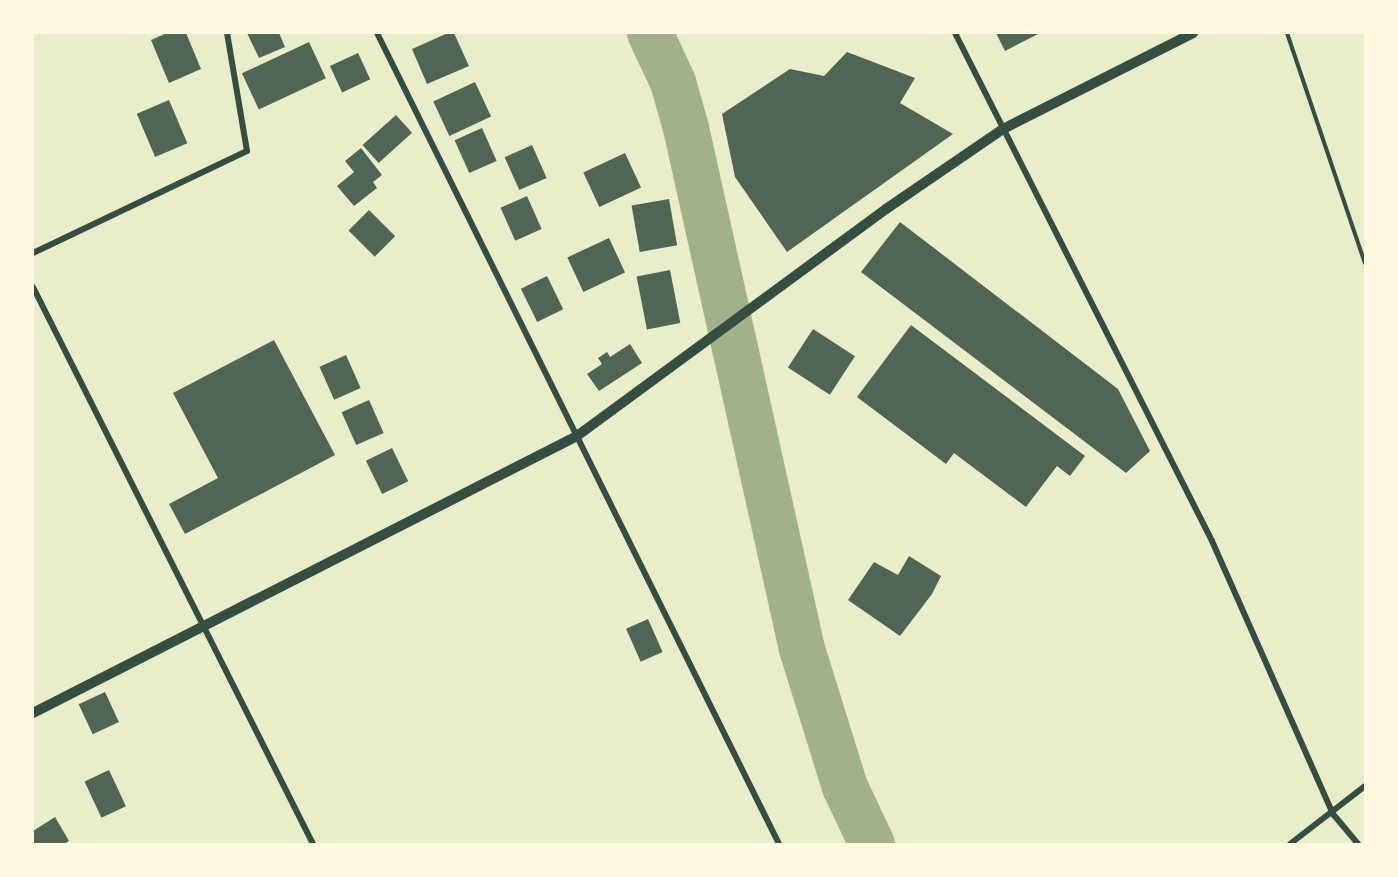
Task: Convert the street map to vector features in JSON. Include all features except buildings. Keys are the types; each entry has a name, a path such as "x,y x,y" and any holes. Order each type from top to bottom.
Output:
{"street":[{"path":"33,253 247,151 227,33"},
{"path":"377,33 779,844"},
{"path":"955,33 1212,541 1333,814 1358,844"},
{"path":"33,713 577,436 885,208 1003,129 1193,33"},
{"path":"33,287 313,844"},
{"path":"1290,844 1333,814 1365,786"}],"path":[{"path":"1287,33 1365,263"}],"waterway":[{"path":"650,33 673,82 686,128 802,649 845,787 872,844"}]}
